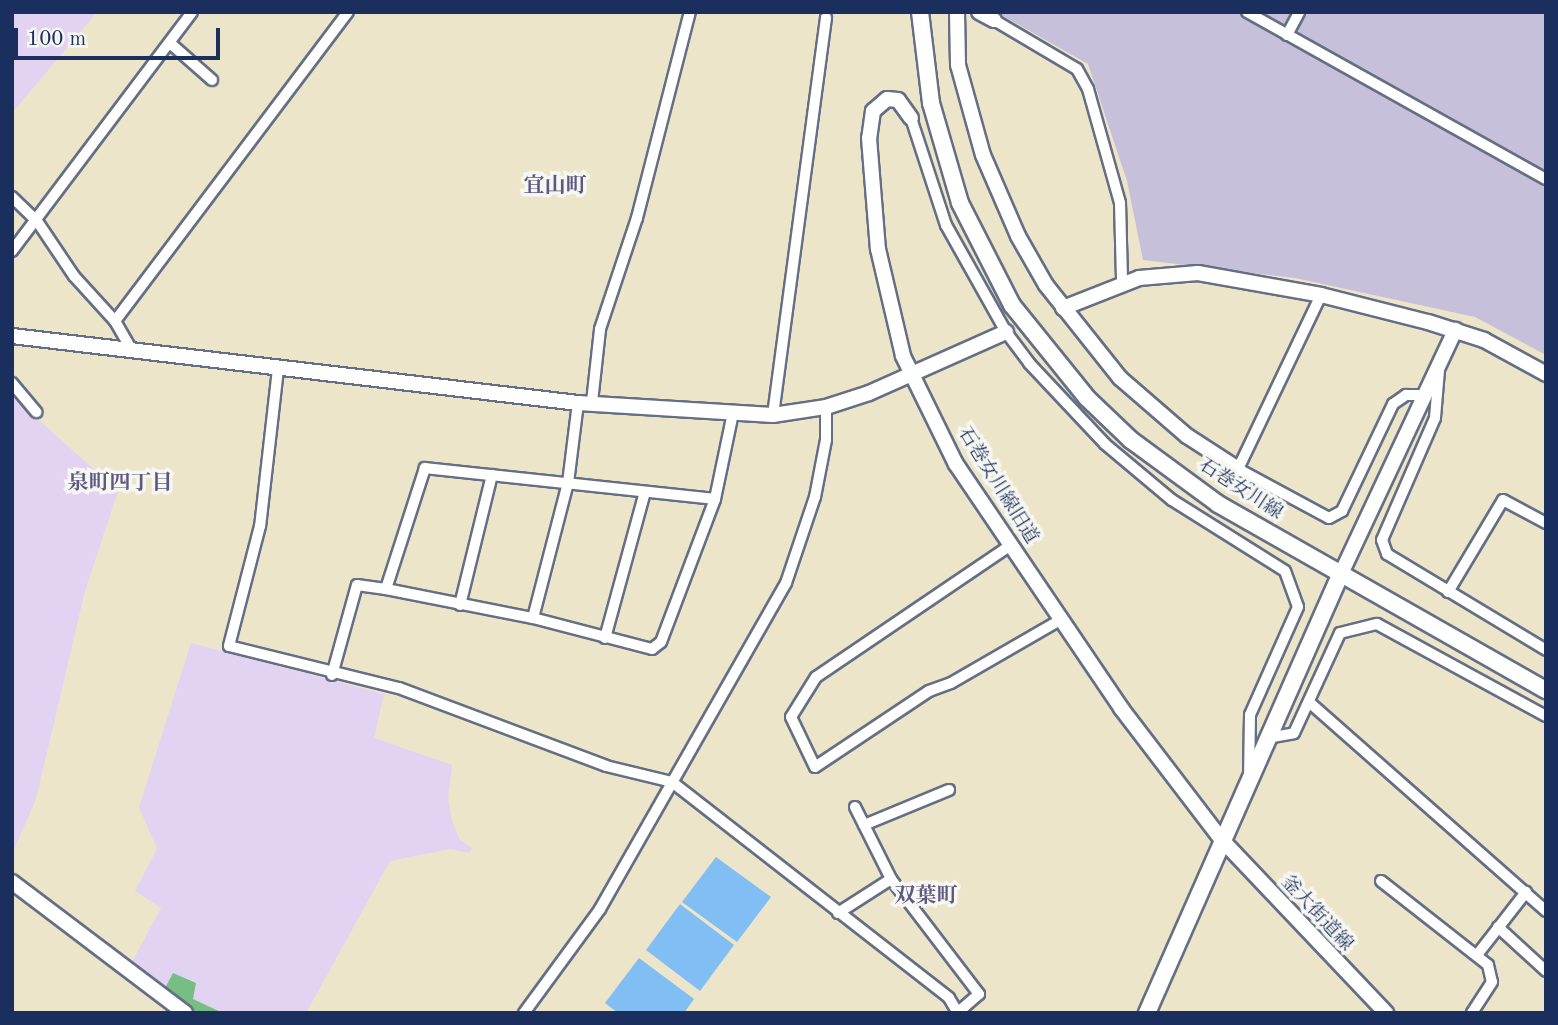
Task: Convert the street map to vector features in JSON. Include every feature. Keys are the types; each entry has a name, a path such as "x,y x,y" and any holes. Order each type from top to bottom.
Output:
{"main road":[{"name":"石巻女川線","path":"920,12 931,103 961,203 988,264 1040,344 1087,398 1131,440 1219,504 1340,576 1546,690"},
{"path":"1147,1013 1221,839 1340,576"}],"street":[{"path":"12,251 192,12"},
{"path":"115,321 348,12"},
{"path":"533,618 568,483 600,329 637,218 690,12"},
{"path":"957,12 958,65 982,155 1018,236 1063,308 1146,403 1238,469 1329,518 1342,511 1393,404 1406,395 1424,395"},
{"path":"979,12 1077,69 1088,89 1120,203 1122,282"},
{"path":"1247,12 1546,179"},
{"path":"1287,35 1299,12"},
{"path":"773,415 826,18"},
{"path":"170,43 212,80"},
{"name":"石巻女川線旧道","path":"911,118 906,106 887,99 873,111 869,138 878,250 897,333 912,376 956,464 1121,708 1221,839"},
{"path":"911,118 946,225 1006,332 1063,403 1172,500 1285,572 1298,607 1250,715 1249,777"},
{"path":"12,197 37,221 74,276 115,321 132,350"},
{"path":"1063,308 1122,282 1168,272 1198,273 1321,295 1455,330 1484,340 1546,374"},
{"path":"1238,469 1321,295"},
{"path":"1340,576 1455,330"},
{"path":"12,336 278,369 585,402 773,415 826,407 912,376 1006,332"},
{"path":"1439,363 1435,418 1382,540 1387,554 1546,650"},
{"path":"278,369 260,526 229,646 332,675 399,688 606,766 672,782 949,998 958,1012 979,994 891,879 855,807"},
{"path":"12,383 37,412"},
{"path":"524,1013 600,909 750,649 798,556 827,440 826,407"},
{"path":"332,675 357,584 533,618 652,649 661,642 715,499 733,413"},
{"path":"386,589 421,471 425,468 715,499"},
{"path":"460,604 492,475"},
{"path":"605,638 645,492"},
{"path":"1448,592 1503,500 1546,523"},
{"path":"1011,545 816,677 791,717 815,767 929,691 951,684 1062,619"},
{"path":"1267,738 1294,733 1340,633 1377,624 1546,716"},
{"path":"1295,676 1315,688"},
{"path":"1309,702 1546,911"},
{"path":"864,825 949,790"},
{"name":"釜大街道線","path":"1221,839 1386,1013"},
{"path":"838,913 891,879"},
{"path":"1381,881 1488,965 1492,982 1472,1013"},
{"path":"12,882 185,1013"},
{"path":"1477,955 1525,892"},
{"path":"1498,928 1546,971"}],"shaded area":[{"path":"12,12 97,12 12,113"},
{"path":"996,12 1546,12 1546,355 1475,317 1295,278 1143,260 1127,181 1088,64"},
{"path":"12,396 118,491 85,591 36,799 12,854"},
{"path":"191,643 384,694 374,738 452,765 448,798 452,821 460,840 472,848 469,853 451,849 390,861 306,1013 195,1013 131,964 161,908 135,891 157,849 139,807"}],"green space":[{"path":"173,973 196,983 193,999 223,1013 194,1013 164,990"}],"water":[{"path":"716,857 771,897 737,942 682,902"},
{"path":"680,904 734,945 700,991 646,950"},
{"path":"639,958 694,999 684,1013 618,1013 605,1003"}],"district":[{"name":"宜山町","path":"555,187"},
{"name":"泉町四丁目","path":"120,484"},
{"name":"双葉町","path":"926,897"}]}
